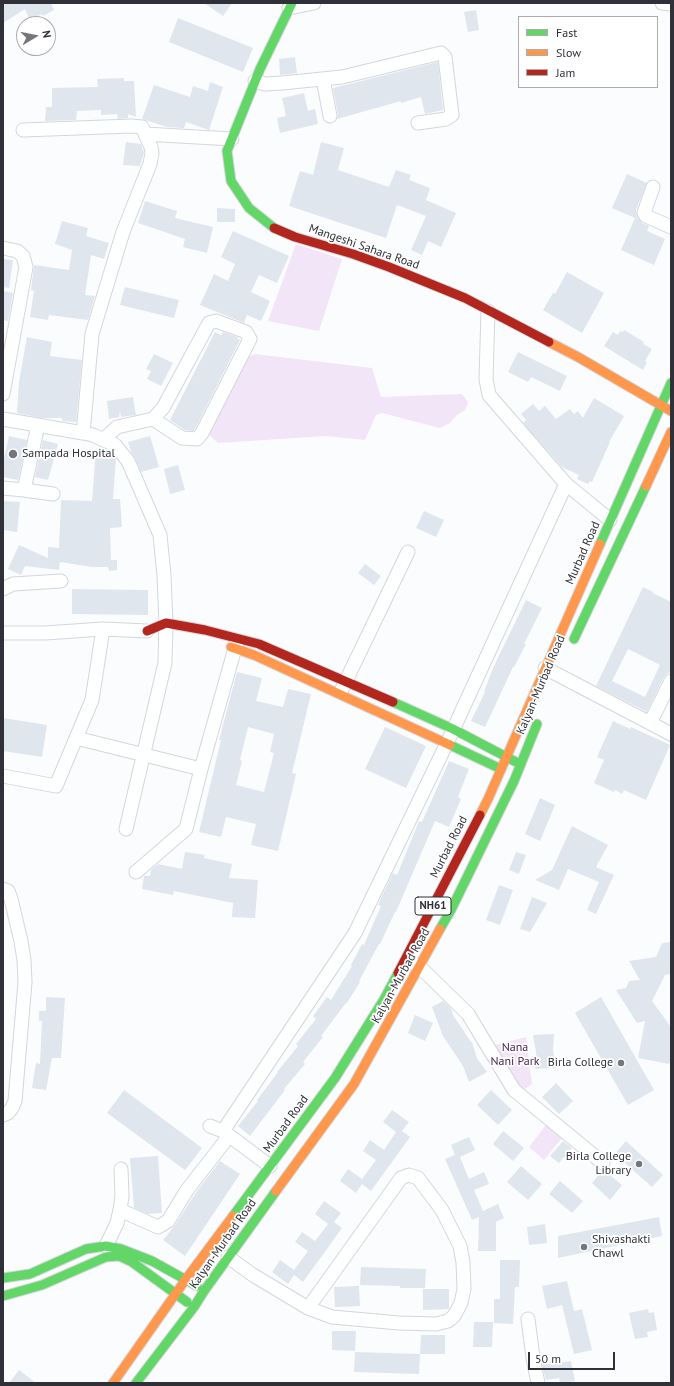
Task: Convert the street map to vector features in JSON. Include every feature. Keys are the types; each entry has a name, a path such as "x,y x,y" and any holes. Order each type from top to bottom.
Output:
{"main road":[{"path":"290,29 295,5"},
{"name":"Mangeshi Sahara Road","path":"295,5 263,83 227,151 231,180 249,208 272,226 295,237 353,254 443,288 578,357 671,411"},
{"path":"252,114 238,146 235,160 241,183 256,200"},
{"path":"440,278 476,294"},
{"path":"522,318 613,366"},
{"name":"Murbad Road","path":"113,1383 186,1279 335,1078 383,1001 488,799 671,382"},
{"name":"Kalyan-Murbad Road","path":"570,646 671,432"},
{"path":"147,631 205,630 236,643 516,777"},
{"path":"221,645 236,643 259,644 453,729 506,758 521,764"},
{"name":"Kalyan-Murbad Road","path":"136,1383 194,1307 228,1257 354,1084 451,910 516,777 540,715"},
{"path":"3,1278 30,1274 86,1249 106,1246 121,1249 152,1261 186,1279 204,1291"},
{"path":"3,1296 42,1285 106,1257 119,1256 132,1262 194,1307"},
{"path":"54,1264 60,1277"}],"street":[{"path":"295,5 314,3"},
{"path":"662,3 671,4"},
{"path":"263,83 323,79 358,73 442,53 445,57 452,115 446,119 418,123"},
{"path":"323,79 330,116"},
{"path":"23,130 132,126 142,127 152,153 150,164 123,232 92,334 83,433"},
{"path":"145,134 232,139"},
{"path":"653,187 644,213 646,216 671,227"},
{"path":"3,248 17,251 22,256 26,267 3,394"},
{"path":"488,311 486,379 489,396 566,484 610,520"},
{"path":"103,440 117,427 153,419 163,408 209,323 216,321 246,332 250,339 202,433 197,439 182,438 153,419"},
{"path":"3,419 83,433 115,445 128,461 160,535 168,631 165,663 126,829"},
{"path":"24,490 38,425"},
{"path":"120,1210 158,1227 168,1221 187,1190 226,1134 355,933 447,743 566,484"},
{"path":"3,488 53,494"},
{"path":"340,694 408,552"},
{"path":"3,589 13,584 61,581"},
{"path":"3,776 56,786 92,700 103,630"},
{"path":"3,633 103,630 147,631"},
{"path":"136,872 186,829 236,643"},
{"path":"545,668 671,734"},
{"path":"650,723 671,681"},
{"path":"76,738 143,756 201,769"},
{"path":"3,889 8,891 11,898 21,941 25,982 15,1101 8,1113 3,1115"},
{"path":"405,959 420,967 468,1014 514,1090 603,1163"},
{"path":"210,1126 226,1134 270,1166"},
{"path":"106,1246 117,1223 120,1210 122,1196 121,1169"},
{"path":"228,1257 253,1275 308,1308 332,1318 378,1322 436,1324 448,1321 454,1316 461,1303 464,1289 463,1262 460,1246 442,1210 418,1178 409,1175 401,1178 308,1308"},
{"path":"528,1319 538,1383"}],"green space":[{"path":"296,244 342,259 319,331 268,321"},
{"path":"255,354 372,368 381,397 462,394 468,402 465,410 457,415 450,423 440,428 382,413 376,415 365,440 326,436 218,443 206,432 243,359"},
{"name":"Nana Nani Park","path":"526,1037 532,1084 522,1091 495,1045"},
{"path":"546,1125 562,1138 544,1160 529,1147"}],"building":[{"path":"3,3 51,3 54,10 43,16 42,14 38,16 28,16 25,9 3,23"},
{"path":"204,3 232,3 223,16"},
{"path":"476,10 479,30 468,32 464,12"},
{"path":"178,18 253,48 243,72 169,42"},
{"path":"295,57 297,73 280,75 279,59"},
{"path":"438,62 443,110 425,114 421,97 337,119 338,115 333,88"},
{"path":"124,78 124,81 134,81 136,117 128,114 128,118 118,119 117,114 101,115 101,110 77,111 76,120 45,121 46,107 52,107 52,88 98,87 97,79"},
{"path":"210,82 223,87 209,130 186,122 184,128 167,127 142,119 154,85 190,97 193,86 208,91"},
{"path":"304,93 308,111 315,109 318,124 280,133 277,118 286,116 282,98"},
{"path":"126,142 141,144 144,153 140,166 123,165"},
{"path":"321,142 344,148 338,170 389,187 396,170 411,175 409,180 430,188 426,200 456,213 441,247 428,241 422,255 411,250 426,216 397,205 386,238 289,206 300,171 313,175"},
{"path":"627,174 647,183 636,210 637,217 642,223 649,226 647,231 665,239 654,265 621,250 635,218 612,208"},
{"path":"145,201 177,211 175,218 213,227 207,253 183,247 185,239 138,223"},
{"path":"217,208 235,209 235,222 217,222"},
{"path":"62,221 88,228 86,236 109,243 104,259 91,255 85,295 95,296 88,320 49,315 48,320 30,317 34,291 31,290 34,265 69,270 72,250 55,244"},
{"path":"233,231 289,256 277,283 259,275 251,292 270,301 261,321 247,315 244,323 200,305 214,274 228,281 235,264 221,257"},
{"path":"3,259 13,260 9,288 3,287"},
{"path":"567,272 604,293 582,333 543,310 553,293 555,294"},
{"path":"125,287 179,300 174,318 120,305"},
{"path":"3,291 13,293 8,321 3,320"},
{"path":"624,330 644,342 643,344 652,349 645,361 647,362 643,370 604,346 613,332 618,335 620,331 623,332"},
{"path":"215,332 221,335 223,332 237,337 240,340 195,429 193,431 185,430 170,420"},
{"path":"27,337 52,342 50,356 82,360 76,422 62,421 62,418 42,418 17,413 19,382"},
{"path":"518,352 567,376 560,391 531,377 528,382 508,372"},
{"path":"154,354 173,363 161,386 147,379 151,371 146,369"},
{"path":"133,397 136,415 121,417 120,411 119,417 109,419 107,401"},
{"path":"594,398 624,416 609,442 592,482 590,481 588,484 577,479 579,475 562,467 523,423 526,420 521,414 533,404 539,411 545,406 556,419 570,409 574,414 578,411 583,418"},
{"path":"9,436 27,440 18,480 3,477 3,463"},
{"path":"150,436 159,467 141,472 131,452 128,442"},
{"path":"43,440 58,444 48,480 35,477"},
{"path":"96,449 110,452 116,459 113,499 120,499 122,527 110,528 111,560 117,560 117,570 109,571 108,567 92,567 60,562 59,570 25,566 21,575 8,569 19,545 48,558 48,547 59,548 61,500 92,501"},
{"path":"178,465 185,490 170,494 164,469"},
{"path":"3,501 20,502 17,532 3,530"},
{"path":"424,511 444,520 436,537 416,528"},
{"path":"365,564 381,576 374,585 358,573"},
{"path":"643,587 671,602 671,671 664,677 647,712 596,686","holes":["628,649 660,665 645,697 612,681"]},
{"path":"72,589 148,590 148,615 72,614"},
{"path":"526,600 542,608 485,727 471,721 485,692 493,668"},
{"path":"237,672 262,678 256,701 283,707 288,689 311,694 292,773 296,774 278,851 251,845 256,824 226,817 221,837 199,832 221,740 219,740","holes":["248,727 274,734 270,752 274,753 264,792 236,785"]},
{"path":"3,718 47,725 42,757 3,751"},
{"path":"613,721 630,729 631,727 670,745 646,800 624,790 622,794 594,783 604,760 597,757"},
{"path":"385,727 426,746 406,788 365,769"},
{"path":"449,761 469,769 458,797 461,799 449,827 435,821 396,912 359,981 360,982 347,1003 321,1036 323,1037 303,1062 305,1064 284,1089 285,1090 250,1136 238,1126 298,1046 296,1044 316,1019 313,1016 327,997 331,1000 352,966 351,965 362,944 364,945 381,906 378,905 382,896 393,873 397,875 419,821 422,822"},
{"path":"540,798 555,805 540,841 525,834"},
{"path":"572,826 608,845 596,867 614,875 596,914 587,910 599,882 568,869 559,890 535,880 552,870"},
{"path":"185,852 205,855 204,858 232,864 229,878 258,880 255,918 232,917 233,903 174,891 173,895 142,889 144,876 150,876 151,870 158,864 182,869"},
{"path":"516,852 526,855 519,874 509,870"},
{"path":"499,885 513,890 500,925 486,920"},
{"path":"532,897 547,903 530,932 520,929"},
{"path":"671,942 671,974 665,975 652,1001 671,1027 671,1058 669,1064 638,1058 645,1021 637,1023 616,990 626,988 629,981 640,980 629,961 656,957 662,943"},
{"path":"46,997 65,998 61,1058 52,1058 46,1090 32,1088 36,1063 40,1064 42,1021 39,1021 39,1011 46,1011"},
{"path":"601,997 654,1090 628,1105 575,1013"},
{"path":"443,1001 451,1008 453,1015 472,1042 477,1058 487,1072 469,1082 463,1066 443,1036 432,1007"},
{"path":"415,1015 433,1023 425,1041 408,1033"},
{"path":"554,1034 553,1050 556,1068 535,1069 536,1052 533,1035"},
{"path":"556,1083 573,1101 559,1114 542,1097"},
{"path":"124,1090 202,1148 185,1170 107,1113"},
{"path":"491,1090 512,1110 498,1125 477,1105"},
{"path":"392,1110 409,1122 402,1131 410,1137 371,1191 362,1184 356,1193 340,1181 348,1169 362,1179 376,1160 363,1151 370,1140 384,1150 396,1132 383,1122"},
{"path":"503,1131 524,1148 513,1161 493,1144"},
{"path":"469,1137 475,1150 460,1157 469,1179 484,1172 489,1184 474,1190 483,1211 498,1204 504,1218 496,1222 496,1251 478,1251 479,1217 472,1220 445,1159 455,1155 451,1145"},
{"path":"563,1141 572,1148 559,1163 550,1156"},
{"name":"Birla College Library","path":"626,1141 663,1175 652,1187 615,1154"},
{"path":"158,1156 162,1213 148,1214 134,1208 130,1158"},
{"path":"220,1161 240,1174 185,1256 163,1240"},
{"path":"521,1166 542,1184 528,1200 507,1182"},
{"path":"602,1171 605,1171 622,1185 610,1200 592,1183"},
{"path":"560,1181 583,1201 572,1213 549,1194"},
{"path":"324,1201 341,1213 334,1222 342,1228 303,1282 294,1275 288,1284 272,1272 280,1260 294,1270 308,1251 295,1242 302,1232 315,1241 328,1224 315,1214"},
{"name":"Shivashakti Chawl","path":"659,1217 662,1236 558,1258 558,1236"},
{"path":"545,1224 547,1243 529,1245 527,1227"},
{"path":"500,1260 520,1260 519,1287 515,1287 513,1324 494,1323 494,1299 500,1299"},
{"path":"361,1267 426,1269 425,1288 360,1285"},
{"path":"567,1281 574,1311 582,1309 592,1350 574,1354 562,1305 547,1309 542,1286"},
{"path":"359,1286 360,1306 335,1307 334,1287"},
{"path":"423,1289 449,1289 449,1309 423,1310"},
{"path":"648,1309 649,1313 654,1312 657,1330 647,1332 648,1337 635,1339 629,1313"},
{"path":"474,1322 493,1322 492,1347 473,1347"},
{"path":"332,1331 356,1331 355,1351 332,1350"},
{"path":"421,1335 445,1335 445,1354 420,1354"},
{"path":"355,1352 420,1354 419,1374 354,1372"},
{"path":"571,1361 575,1381 560,1383 559,1378 546,1380 542,1365"},
{"path":"19,1370 36,1383 9,1383"}],"traffic: fast":[{"path":"274,228 249,208 231,181 227,151 260,69 292,3"},
{"path":"600,544 671,383"},
{"path":"574,639 646,486"},
{"path":"393,702 453,729 518,763"},
{"path":"440,929 451,910 514,781 537,724"},
{"path":"450,745 501,769"},
{"path":"233,1216 335,1078 383,1001 398,973"},
{"path":"136,1383 194,1307 276,1191"},
{"path":"3,1278 30,1274 86,1249 106,1246 121,1249 152,1261 197,1286"},
{"path":"3,1296 42,1285 106,1257 119,1256 132,1262 187,1302"}],"traffic: slow":[{"path":"549,342 578,357 671,411"},
{"path":"646,486 671,432"},
{"path":"480,815 600,544"},
{"path":"231,647 254,655 450,745"},
{"path":"276,1191 354,1084 440,929"},
{"path":"113,1383 186,1279 233,1216"}],"traffic: jam":[{"path":"274,228 295,237 353,254 389,267 465,298 549,342"},
{"path":"147,631 166,623 205,630 259,644 393,702"},
{"path":"398,973 480,815"}],"place":[{"name":"Sampada Hospital","path":"13,454"},
{"name":"Birla College","path":"621,1063"},
{"name":"Birla College Library","path":"639,1164"},
{"name":"Shivashakti Chawl","path":"584,1247"}]}
